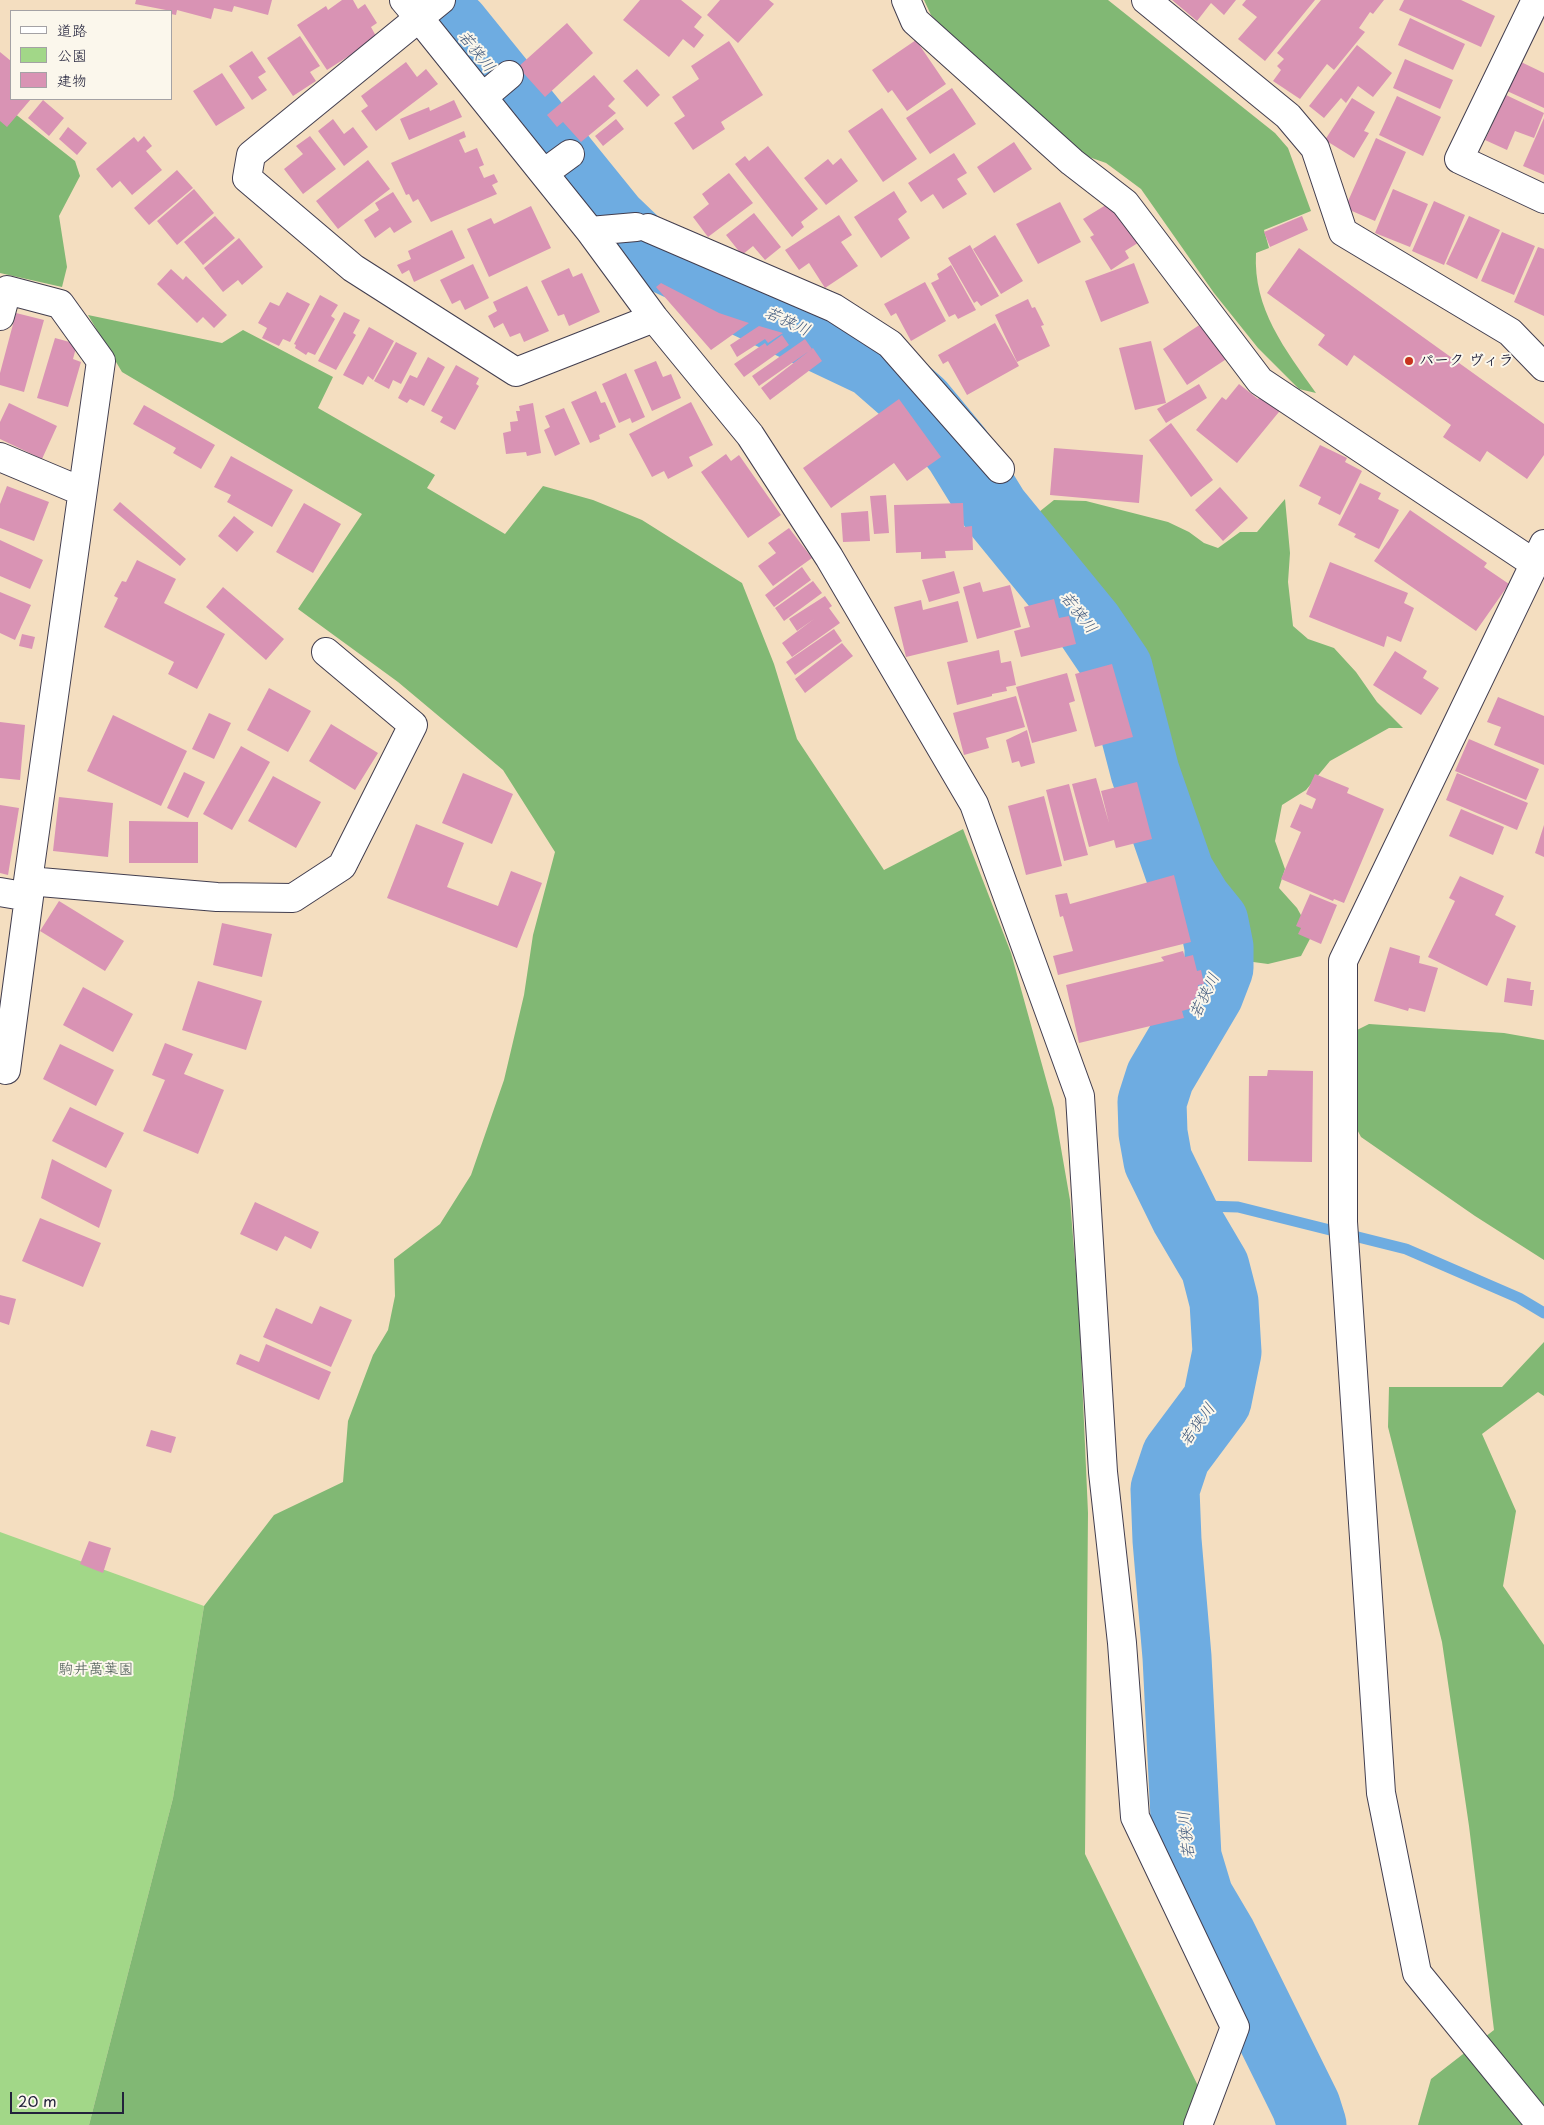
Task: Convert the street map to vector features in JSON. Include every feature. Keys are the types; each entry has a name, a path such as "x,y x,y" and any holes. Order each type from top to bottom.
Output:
{"street":[{"path":"906,0 915,21 1072,162 1125,202 1260,381 1539,554 1342,960 1343,1222 1380,1793 1417,1973 1541,2125"},
{"path":"1146,0 1288,116 1316,148 1343,232 1510,332 1544,367"},
{"path":"1536,0 1459,159 1544,199"},
{"path":"654,318 516,372 353,268 247,178 251,155 423,7 483,97 544,173 596,230 654,318 750,435 829,557 974,804 1080,1096 1103,1472 1122,1643 1135,1817 1236,2027 1198,2125"},
{"path":"483,97 509,75"},
{"path":"544,173 570,154"},
{"path":"596,230 642,227 834,308 890,344 1000,469"},
{"path":"0,316 7,290 60,304 100,361 28,889 6,1070"},
{"path":"0,457 81,491"},
{"path":"0,892 28,889 293,898 342,866 413,725 326,652"}],"green space":[{"path":"924,0 1108,0 1275,133 1288,148 1311,211 1264,230 1269,248 1256,253 1256,273 1265,310 1273,328 1316,393 1299,389 1258,348 1214,293 1141,189 1106,163 1086,156 974,61 931,15"},
{"path":"0,102 75,161 80,176 59,216 67,267 62,287 0,273"},
{"path":"88,315 222,343 243,330 333,377 318,408 435,475 427,488 505,534 543,486 593,500 642,520 742,583 774,664 797,739 884,870 963,829 1011,953 1054,1108 1070,1200 1079,1310 1088,1513 1085,1854 1201,2092 1194,2125 89,2125 173,1798 204,1606 274,1515 343,1482 348,1421 373,1355 388,1330 395,1296 394,1259 440,1224 471,1175 504,1080 524,995 533,935 555,852 503,770 398,682 298,609 362,514 122,372"},
{"path":"1285,499 1290,553 1288,582 1293,626 1308,639 1334,648 1356,672 1377,702 1403,728 1389,728 1330,761 1306,790 1282,805 1275,841 1285,869 1279,888 1297,908 1312,935 1301,956 1268,964 1231,959 1229,943 1213,906 1189,872 1159,779 1126,758 1120,692 1114,675 1093,626 1034,539 1034,516 1054,500 1086,501 1168,522 1189,532 1204,543 1218,548 1240,532 1257,532"},
{"path":"1369,1024 1504,1033 1544,1040 1544,1260 1475,1216 1361,1137 1350,1116 1349,1034"},
{"path":"1544,1342 1544,1396 1538,1392 1482,1434 1516,1511 1503,1586 1544,1645 1544,2125 1418,2125 1431,2079 1494,2030 1469,1826 1442,1642 1388,1427 1389,1387 1502,1387"},
{"name":"駒井萬葉園","path":"0,1532 204,1606 173,1798 89,2125 0,2125"}],"building":[{"path":"136,0 272,0 268,15 234,6 232,12 214,8 211,19 177,10 176,15 172,14 172,10 135,4"},
{"path":"342,0 353,0 358,9 365,4 377,23 371,27 377,38 327,70 297,25 326,6 328,10"},
{"path":"640,0 681,0 702,17 694,27 704,35 694,48 683,39 669,57 623,20"},
{"path":"720,0 769,0 774,4 738,43 707,15"},
{"path":"1172,0 1236,0 1224,15 1211,3 1197,21"},
{"path":"1246,0 1315,0 1265,61 1238,39 1257,17 1242,5"},
{"path":"1321,0 1384,0 1373,14 1370,12 1359,28 1365,32 1334,70 1327,64 1300,99 1273,81 1281,70 1277,66 1284,59 1277,53"},
{"path":"1404,0 1461,0 1495,16 1481,47 1399,10"},
{"path":"1410,18 1465,44 1453,70 1398,45"},
{"path":"567,23 593,53 545,97 518,67"},
{"path":"300,36 320,66 310,72 316,81 293,96 267,58"},
{"path":"916,40 946,84 907,111 892,90 888,93 872,70"},
{"path":"729,41 763,95 721,122 725,129 693,150 674,123 685,116 672,97 699,79 691,66"},
{"path":"1357,45 1392,73 1373,97 1358,86 1346,103 1341,98 1324,118 1309,106"},
{"path":"252,51 266,72 258,77 267,90 252,100 229,66"},
{"path":"0,52 10,60 10,100 30,100 7,127 0,121"},
{"path":"1405,59 1453,80 1440,109 1393,88"},
{"path":"406,62 417,77 426,69 438,84 376,131 361,111 368,106 361,96"},
{"path":"1521,62 1544,73 1544,108 1507,91"},
{"path":"637,69 660,95 647,107 623,81"},
{"path":"222,73 245,108 216,126 193,91"},
{"path":"594,75 615,99 608,106 616,113 581,142 563,122 557,127 547,115"},
{"path":"952,88 976,124 930,154 906,118"},
{"path":"1506,95 1544,113 1534,138 1515,131 1507,150 1485,140"},
{"path":"1397,96 1441,117 1423,156 1379,135"},
{"path":"1352,98 1375,112 1364,131 1369,133 1354,158 1325,140"},
{"path":"43,100 64,118 49,136 28,118"},
{"path":"454,100 462,117 409,140 400,119 429,107 430,111"},
{"path":"882,108 917,159 883,182 848,131"},
{"path":"1544,118 1544,175 1523,166"},
{"path":"333,119 344,134 353,127 368,147 344,166 318,131"},
{"path":"616,119 624,129 603,146 595,136"},
{"path":"68,127 87,143 77,155 59,139"},
{"path":"464,131 466,137 459,140 465,153 477,148 484,165 479,167 484,178 494,174 498,182 492,185 497,194 431,222 418,199 413,202 409,194 406,195 391,163"},
{"path":"144,136 152,146 146,151 162,170 132,195 120,181 112,188 96,169 134,137 138,142"},
{"path":"310,136 336,169 303,194 284,169 303,154 296,146"},
{"path":"1376,138 1406,152 1375,221 1345,208"},
{"path":"1014,142 1032,169 994,193 977,167"},
{"path":"768,146 818,209 801,222 804,227 792,237 735,164 745,156 749,161"},
{"path":"954,153 967,173 957,179 967,194 943,209 933,194 921,202 908,183"},
{"path":"841,158 858,181 826,205 804,178 828,159 833,165"},
{"path":"368,160 390,189 338,229 316,201"},
{"path":"177,170 193,188 149,225 134,208"},
{"path":"729,173 753,203 708,237 693,217 709,204 702,194"},
{"path":"194,189 214,213 177,245 157,221"},
{"path":"1393,189 1428,204 1410,247 1375,233"},
{"path":"894,191 907,212 898,219 910,238 881,258 854,217"},
{"path":"393,192 412,222 394,233 390,227 375,238 364,220 379,210 375,203"},
{"path":"1114,200 1141,241 1125,251 1129,258 1111,270 1090,237 1094,235 1083,219"},
{"path":"1434,201 1465,215 1444,265 1412,251"},
{"path":"1060,202 1081,242 1038,264 1016,224"},
{"path":"531,206 551,248 489,277 467,229 491,218 494,224"},
{"path":"754,213 781,247 765,260 753,246 742,255 726,235"},
{"path":"839,215 852,235 841,242 858,266 825,288 809,263 799,270 785,250"},
{"path":"215,216 235,238 203,265 184,242"},
{"path":"1302,216 1308,230 1270,247 1264,232"},
{"path":"1469,216 1500,230 1477,279 1446,264"},
{"path":"452,230 465,258 414,282 409,270 402,274 397,265 411,259 408,251"},
{"path":"1502,232 1535,246 1514,295 1481,281"},
{"path":"995,235 1023,281 1001,294 973,249"},
{"path":"239,238 263,267 242,285 238,280 223,292 204,268"},
{"path":"970,245 999,296 981,306 977,301 974,303 948,258"},
{"path":"1538,247 1544,249 1544,316 1514,302"},
{"name":"パーク ヴィラ","path":"1299,248 1544,424 1544,455 1527,479 1487,451 1480,462 1443,437 1451,425 1354,355 1347,366 1318,345 1325,335 1267,293"},
{"path":"1134,263 1149,303 1101,322 1085,281"},
{"path":"473,264 489,298 465,310 460,300 452,304 440,280"},
{"path":"951,265 976,310 958,319 955,314 949,317 931,283 939,279 937,274"},
{"path":"569,268 573,277 582,273 600,312 569,326 564,314 558,316 541,281"},
{"path":"171,269 183,280 186,276 227,315 214,328 203,317 197,323 157,284"},
{"path":"925,282 946,321 911,341 896,313 891,316 884,304"},
{"path":"661,283 719,313 749,323 711,350 656,287"},
{"path":"527,286 549,331 524,342 520,333 510,337 503,323 494,328 488,316 497,311 493,302"},
{"path":"287,292 310,304 290,342 283,339 279,346 262,338 267,328 258,323 270,302 279,306"},
{"path":"320,295 338,305 331,316 335,319 315,355 308,352 306,355 295,348 296,345 294,344"},
{"path":"1028,299 1032,308 1035,307 1044,325 1041,326 1050,346 1017,362 995,315"},
{"path":"344,312 360,320 353,333 356,335 336,370 318,361"},
{"path":"16,313 44,320 24,392 0,385 0,373"},
{"path":"1207,320 1231,356 1187,385 1163,349"},
{"path":"995,323 1019,366 967,395 948,361 943,364 938,355"},
{"path":"759,326 783,333 768,343 765,339 737,357 730,345"},
{"path":"369,327 394,341 373,380 368,376 363,385 343,375"},
{"path":"782,335 789,345 744,377 734,364 765,343 767,346"},
{"path":"55,338 77,344 73,359 81,362 68,407 37,398"},
{"path":"805,339 812,349 759,386 752,376"},
{"path":"1151,341 1166,403 1135,410 1119,348"},
{"path":"396,342 417,353 401,384 393,380 389,389 374,381"},
{"path":"813,348 822,361 770,400 761,388"},
{"path":"428,357 445,367 424,406 410,399 407,403 398,398 410,375 417,378"},
{"path":"656,361 663,377 671,374 681,398 652,411 634,370"},
{"path":"456,365 479,378 476,384 479,386 455,430 440,422 443,417 431,411"},
{"path":"626,373 645,417 632,423 630,418 619,423 602,384"},
{"path":"1199,384 1207,398 1166,423 1157,409"},
{"path":"1239,384 1258,399 1264,392 1283,407 1237,463 1196,430 1222,397 1226,400"},
{"path":"596,391 601,403 605,402 616,427 599,435 600,439 590,443 571,402"},
{"path":"899,399 941,457 907,481 894,463 831,508 803,468"},
{"path":"691,402 713,445 689,457 693,466 668,479 664,471 652,477 629,434"},
{"path":"9,403 57,426 42,459 0,439 0,422"},
{"path":"533,403 541,453 527,456 526,452 506,454 503,433 511,431 510,422 518,421 516,411 520,411 519,406"},
{"path":"144,405 215,445 201,469 173,453 176,448 133,424"},
{"path":"564,408 580,444 555,456 544,430 550,427 545,416"},
{"path":"1171,423 1213,480 1191,497 1149,440"},
{"path":"1320,445 1347,458 1345,462 1362,471 1340,515 1318,504 1321,497 1299,486"},
{"path":"1054,448 1143,455 1139,503 1050,495"},
{"path":"726,454 731,461 739,455 781,515 748,538 701,472"},
{"path":"231,456 293,490 272,527 227,502 231,495 214,487"},
{"path":"1360,483 1381,493 1378,499 1399,510 1379,549 1354,537 1356,534 1338,525"},
{"path":"7,486 49,502 34,541 0,528 0,504"},
{"path":"1220,487 1248,518 1223,541 1195,510"},
{"path":"886,495 889,533 874,534 870,496"},
{"path":"120,502 186,559 180,566 113,510"},
{"path":"304,503 341,524 313,573 276,552"},
{"path":"963,503 964,527 972,526 973,550 945,551 946,558 921,559 921,552 896,553 894,505"},
{"path":"1410,510 1487,563 1484,567 1509,584 1476,631 1374,561"},
{"path":"868,511 870,541 843,542 841,513"},
{"path":"234,516 254,532 237,552 218,536"},
{"path":"789,528 812,558 773,586 758,566 776,553 768,543"},
{"path":"0,540 43,560 30,589 0,576"},
{"path":"137,560 176,579 164,603 225,634 197,689 168,674 174,662 104,627 118,598 114,596 122,581 126,582"},
{"path":"1330,562 1408,593 1404,603 1414,608 1401,642 1387,636 1384,647 1309,617"},
{"path":"802,567 811,580 774,607 765,595"},
{"path":"954,571 960,593 929,602 922,580"},
{"path":"813,581 822,593 784,621 775,608"},
{"path":"980,582 983,592 1010,585 1021,627 977,639 963,587"},
{"path":"223,587 284,639 266,660 206,607"},
{"path":"0,592 31,605 15,640 0,633"},
{"path":"825,596 832,606 829,608 840,623 792,657 782,643 814,619 797,631 789,619"},
{"path":"1054,599 1059,618 1069,616 1076,644 1021,657 1014,631 1030,627 1024,607"},
{"path":"921,600 923,610 958,601 968,642 906,657 894,607"},
{"path":"834,629 842,641 795,675 786,662"},
{"path":"22,634 35,637 32,649 19,646"},
{"path":"842,643 853,656 805,693 795,679"},
{"path":"999,650 1001,663 1011,661 1016,685 1006,687 1007,691 957,705 947,662"},
{"path":"1395,651 1427,671 1423,678 1439,688 1421,715 1373,685"},
{"path":"1112,664 1133,737 1095,747 1075,674"},
{"path":"1067,673 1075,701 1069,703 1077,731 1032,743 1016,687"},
{"path":"269,688 311,711 288,752 247,730"},
{"path":"1016,696 1025,727 986,738 989,748 964,755 953,713"},
{"path":"1498,697 1544,716 1544,765 1494,745 1501,727 1487,722"},
{"path":"209,713 231,723 214,759 192,749"},
{"path":"113,715 187,751 161,806 87,771"},
{"path":"0,722 25,725 20,780 0,778"},
{"path":"331,724 378,753 355,790 309,761"},
{"path":"1027,730 1035,763 1021,767 1019,761 1012,763 1006,740"},
{"path":"1469,739 1539,769 1526,800 1455,771"},
{"path":"241,746 270,762 232,830 203,814"},
{"path":"184,772 205,782 188,818 167,808"},
{"path":"463,773 513,794 492,844 442,823"},
{"path":"1457,773 1528,803 1517,830 1446,800"},
{"path":"1315,774 1349,788 1347,793 1384,809 1344,903 1334,899 1333,901 1281,879 1301,832 1290,827 1300,804 1312,809 1316,799 1306,794"},
{"path":"273,776 321,802 296,848 248,821"},
{"path":"1096,778 1109,823 1101,791 1137,782 1152,839 1116,848 1114,840 1089,847 1072,784"},
{"path":"1069,784 1088,855 1064,861 1046,790"},
{"path":"1044,796 1062,866 1026,875 1008,806"},
{"path":"59,797 113,803 108,857 53,851"},
{"path":"0,805 19,808 8,875 0,873"},
{"path":"1461,809 1504,827 1493,855 1449,836"},
{"path":"129,821 198,822 198,863 129,863"},
{"path":"416,824 464,843 447,887 498,906 511,871 542,883 517,948 387,898"},
{"path":"1544,825 1544,857 1535,853"},
{"path":"1174,875 1191,942 1058,975 1053,956 1073,951 1063,916 1060,917 1055,895 1067,893 1070,904"},
{"path":"1460,876 1504,896 1495,915 1516,926 1487,986 1428,957 1455,901 1449,898"},
{"path":"1310,894 1337,905 1321,944 1298,934 1301,928 1296,926"},
{"path":"59,901 124,941 105,971 40,931"},
{"path":"222,923 272,934 262,977 213,965"},
{"path":"1390,947 1420,956 1419,963 1438,968 1425,1012 1409,1008 1408,1011 1374,1001"},
{"path":"1183,951 1185,957 1193,955 1197,971 1201,970 1204,984 1198,985 1201,996 1194,998 1196,1007 1182,1011 1184,1018 1079,1043 1066,985 1164,961 1161,957"},
{"path":"1507,978 1531,982 1530,990 1534,990 1532,1006 1504,1002"},
{"path":"198,981 262,1001 246,1050 182,1030"},
{"path":"83,987 133,1014 113,1052 63,1025"},
{"path":"165,1043 193,1054 184,1074 224,1090 198,1154 143,1131 165,1080 152,1075"},
{"path":"60,1044 114,1070 96,1106 43,1079"},
{"path":"1268,1070 1313,1071 1312,1162 1248,1161 1249,1076 1267,1076"},
{"path":"70,1107 124,1133 106,1168 52,1141"},
{"path":"52,1159 112,1190 99,1228 41,1198"},
{"path":"255,1202 319,1232 311,1249 285,1236 277,1251 240,1234"},
{"path":"40,1218 101,1243 83,1287 22,1261"},
{"path":"0,1295 16,1299 9,1325 0,1322"},
{"path":"320,1306 352,1320 331,1367 263,1337 276,1308 312,1324"},
{"path":"266,1344 331,1372 319,1400 236,1364 240,1354 259,1362"},
{"path":"151,1430 176,1437 171,1453 146,1446"},
{"path":"89,1541 111,1548 103,1573 80,1564"}],"waterway":[{"name":"若狭川","path":"455,26 613,221 637,244 701,276 738,299 873,363 920,404 958,450 995,510 1089,625 1118,668 1145,772 1180,873 1197,901 1214,922 1219,947 1219,968 1209,994 1160,1077 1152,1102 1153,1133 1158,1161 1185,1216 1215,1267 1224,1302 1227,1352 1217,1401 1176,1456 1165,1489 1167,1540 1177,1657 1187,1857 1199,1897 1222,1936 1306,2106 1312,2125"},
{"path":"1185,1216 1204,1206 1238,1207 1406,1249 1519,1298 1544,1313"}],"place":[{"name":"パーク ヴィラ","path":"1409,361"}]}
